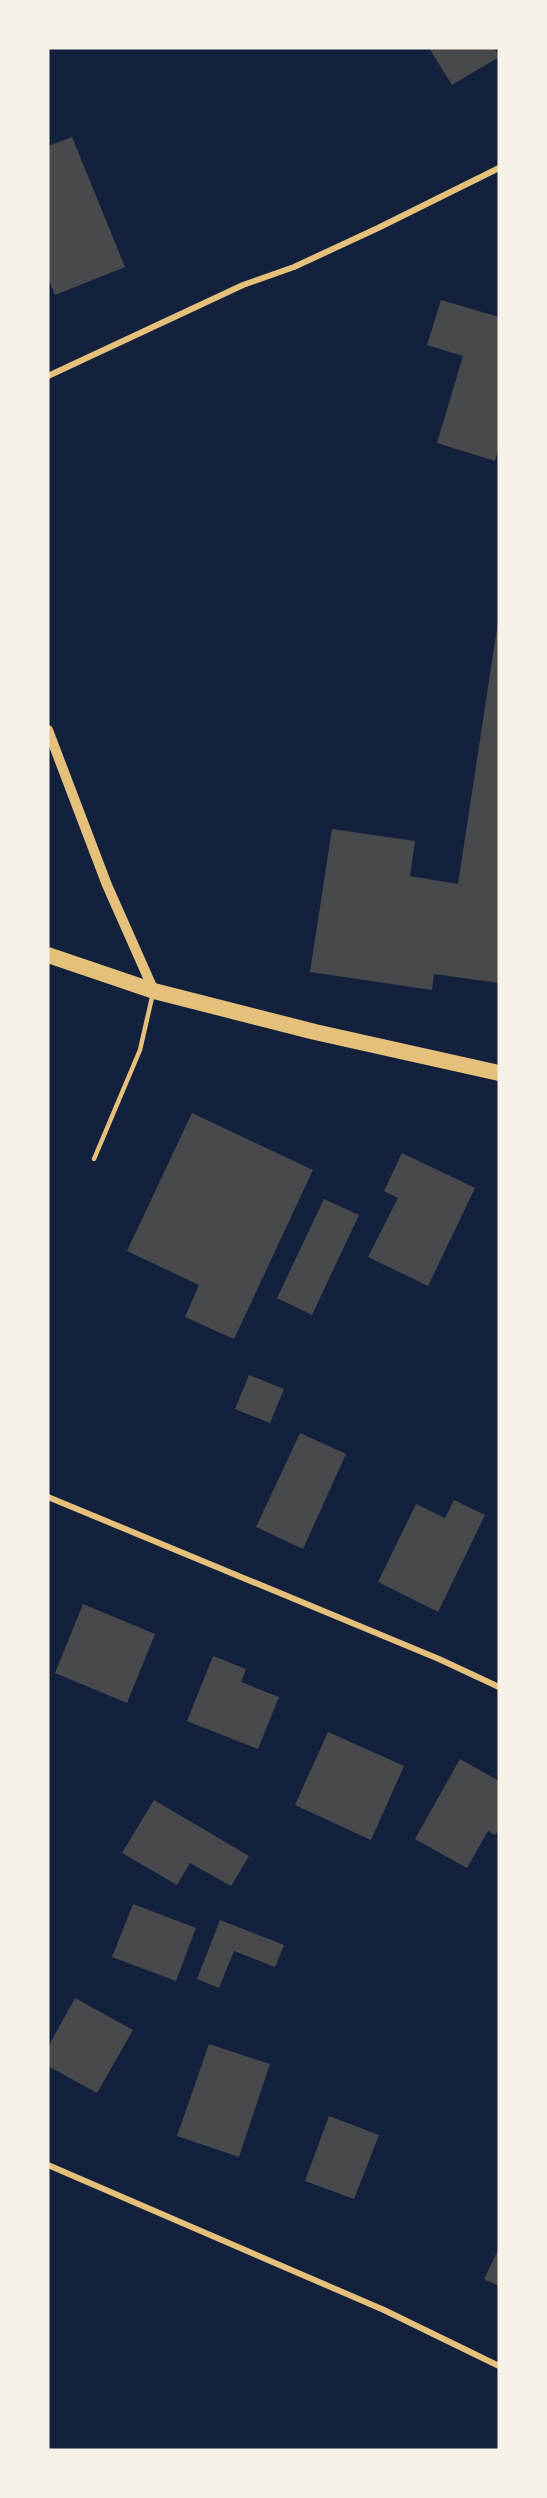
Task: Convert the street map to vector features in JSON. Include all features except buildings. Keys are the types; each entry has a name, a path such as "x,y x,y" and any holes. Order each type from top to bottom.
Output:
{"highway":[{"path":"48,955 154,991 315,1032 499,1073"}],"street":[{"path":"48,376 243,285 294,267 499,168"},
{"path":"48,730 106,885 154,991"},
{"path":"48,1497 439,1659 499,1687"},
{"path":"48,2165 384,2310 499,2366"}],"lane":[{"path":"94,1159 140,1050 154,991"}]}
